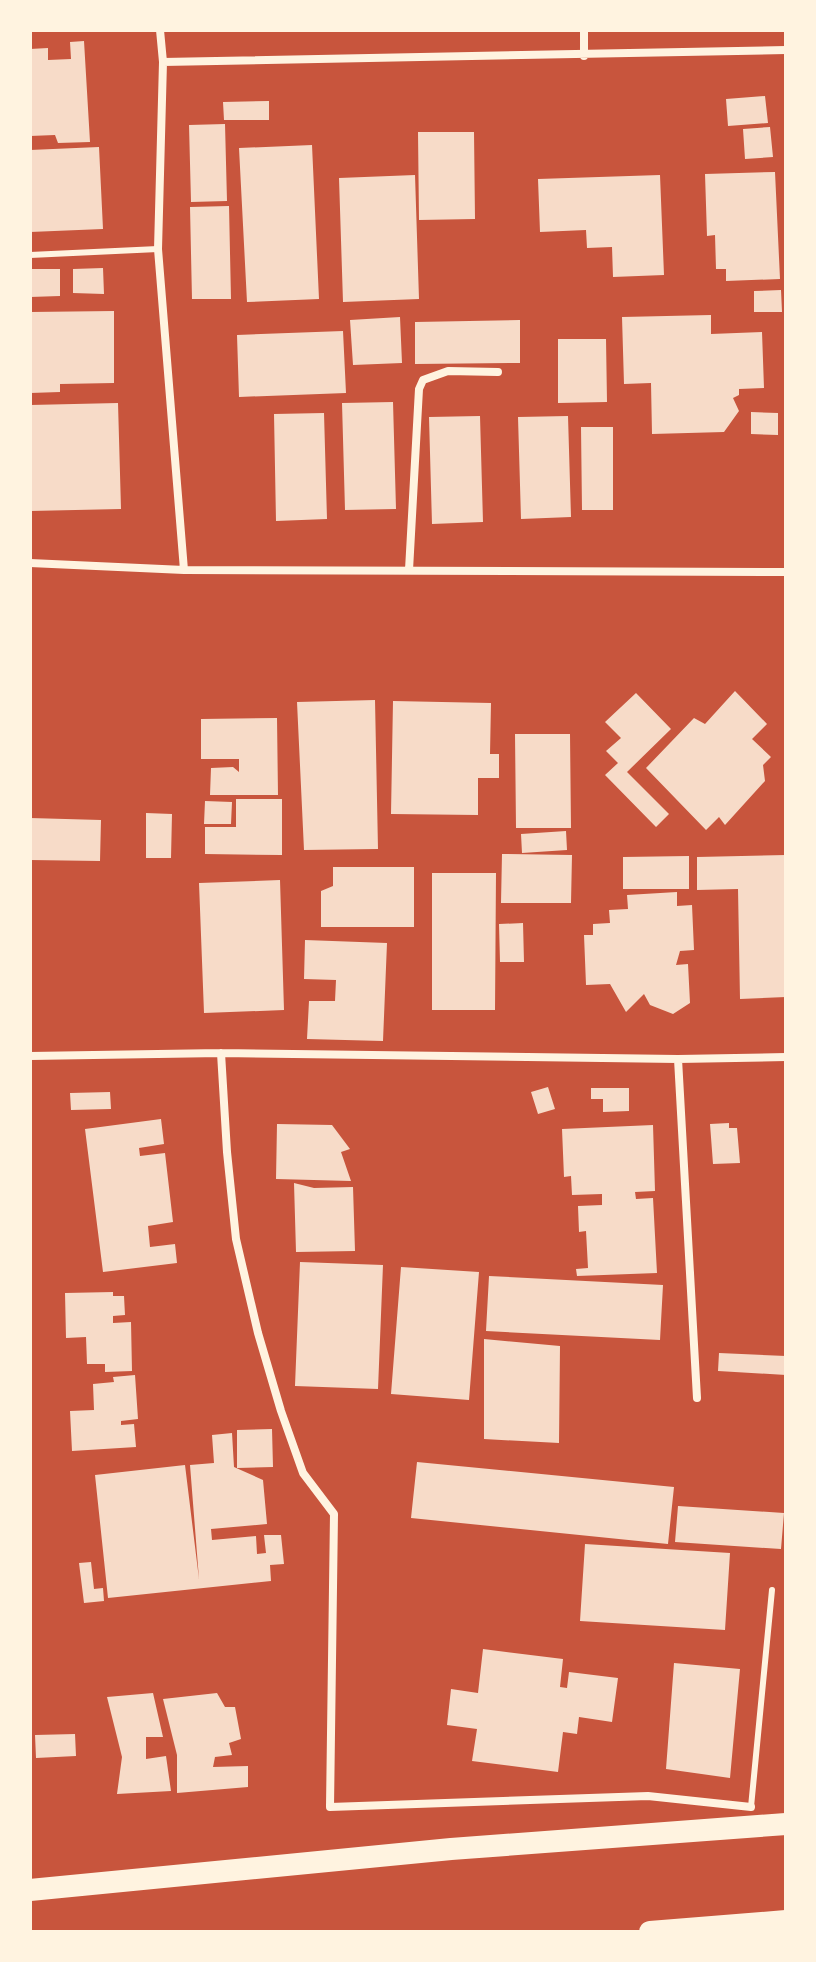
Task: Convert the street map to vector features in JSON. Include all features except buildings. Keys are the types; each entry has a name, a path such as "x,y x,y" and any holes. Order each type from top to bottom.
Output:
{"highway":[{"path":"30,1890 451,1849 786,1824"},
{"path":"650,1932 786,1921"}],"street":[{"path":"160,30 163,62 158,249 184,570"},
{"path":"584,30 584,56"},
{"path":"163,62 786,50"},
{"path":"409,570 419,389 423,380 448,371 498,372"},
{"path":"30,563 184,570 786,572"},
{"path":"30,1056 221,1053 678,1059 786,1057"},
{"path":"221,1053 236,1239 258,1333 303,1473 334,1514 330,1807 648,1796 751,1807"},
{"path":"678,1059 697,1398"}],"lane":[{"path":"30,255 158,249"},
{"path":"751,1807 772,1590"}]}
